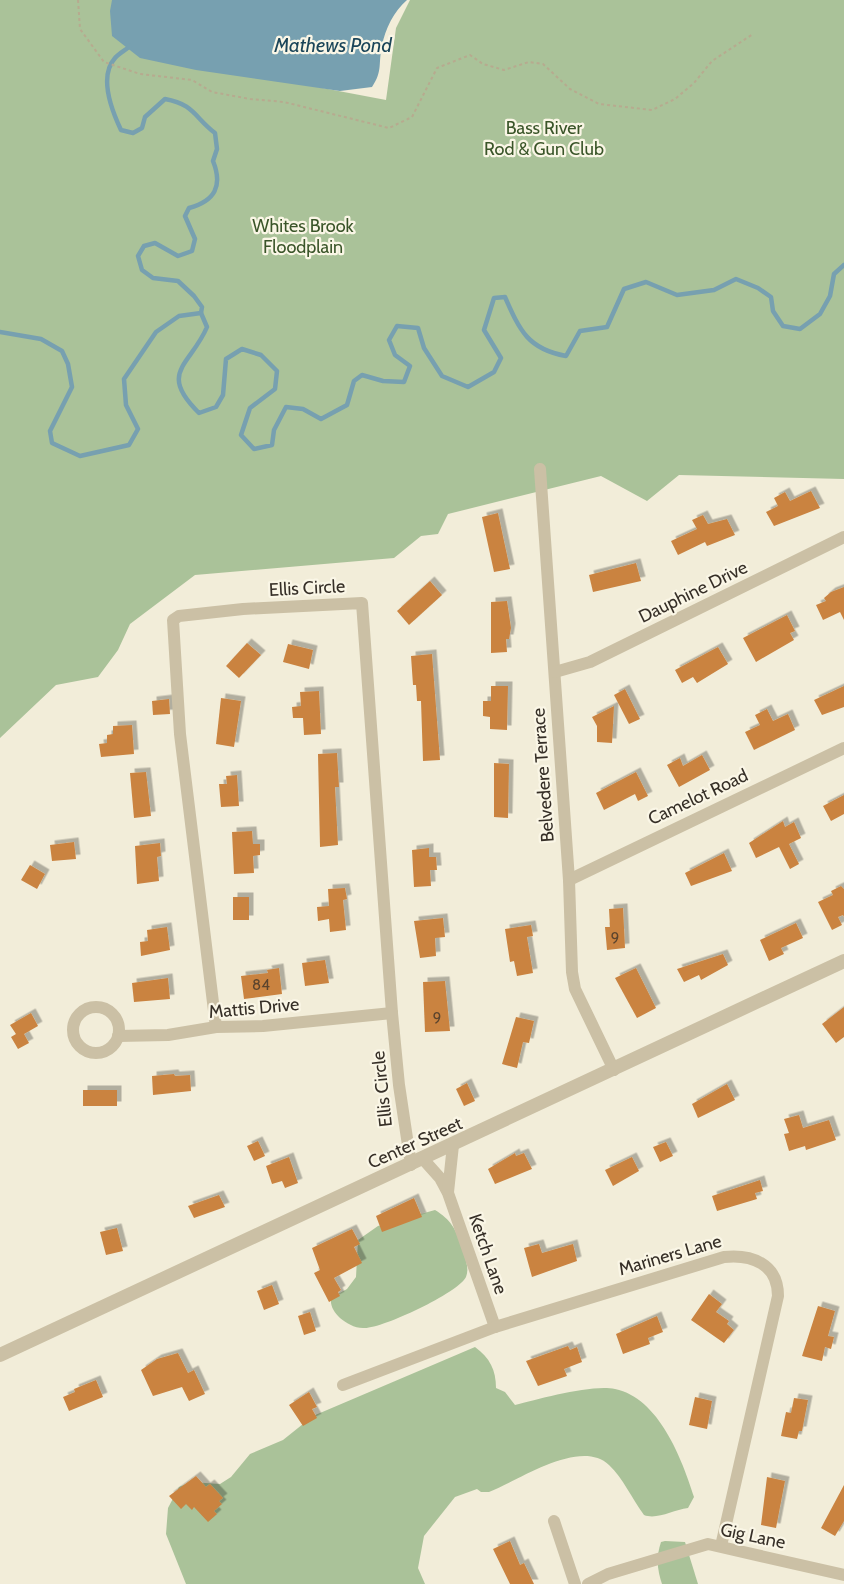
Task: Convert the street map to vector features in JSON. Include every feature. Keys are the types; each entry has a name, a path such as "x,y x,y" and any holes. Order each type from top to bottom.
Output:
{"street":[{"name":"Belvedere Terrace","path":"540,469 569,880 572,972 575,989 614,1070"},
{"name":"Dauphine Drive","path":"555,672 590,662 844,537"},
{"name":"Ellis Circle","path":"216,1027 180,734 173,620 178,616 232,610 362,603 399,1085 417,1162"},
{"name":"Camelot Road","path":"569,880 844,748"},
{"name":"Center Street","path":"0,1355 844,961"},
{"name":"Mattis Drive","path":"118,1036 168,1035 216,1027 263,1026 392,1012"},
{"name":"Ketch Lane","path":"448,1193 453,1145"},
{"name":"Ketch Lane","path":"417,1162 440,1178 448,1193 495,1327"},
{"name":"Mariners Lane","path":"343,1385 495,1327 724,1257 748,1257 762,1262 773,1274 778,1296 721,1546"},
{"path":"554,1521 575,1584"},
{"name":"Gig Lane","path":"588,1584 608,1574 700,1545 721,1546 844,1575"}],"path":[{"path":"78,0 80,29 104,62 140,74 192,80 213,92 249,99 284,102 389,128 412,117 437,68 470,55 483,64 504,70 529,62 543,64 570,90 599,104 652,110 675,99 694,83 712,61 753,34"}],"green space":[{"path":"0,0 132,0 139,53 386,100 396,28 410,0 844,0 844,479 679,475 647,501 601,476 448,514 438,534 421,536 394,558 195,575 130,624 118,650 98,677 56,685 0,738"},
{"path":"435,1210 452,1225 465,1257 467,1273 460,1284 419,1308 374,1326 358,1328 340,1318 333,1309 331,1298 347,1289 356,1277 358,1240 378,1226"},
{"path":"475,1347 491,1365 496,1388 505,1392 515,1405 565,1393 605,1388 631,1395 644,1404 666,1432 683,1465 694,1497 688,1508 660,1516 644,1515 619,1476 609,1465 597,1458 582,1456 550,1464 489,1492 481,1492 477,1489 455,1497 424,1536 418,1568 425,1584 186,1584 166,1534 168,1508 179,1487 191,1482 220,1484 231,1477 250,1454 283,1440 313,1416"},
{"path":"661,1542 685,1542 698,1584 662,1584 658,1558"}],"water":[{"name":"Mathews Pond","path":"112,0 407,0 394,15 385,33 379,71 372,87 340,91 196,70 140,58 112,36 110,11"}],"building":[{"path":"811,491 820,508 774,526 766,512 778,506 774,498 785,492 790,501"},
{"path":"498,513 510,569 494,572 482,517"},
{"path":"703,515 708,524 727,519 735,535 707,546 705,542 678,555 671,541 697,529 692,520"},
{"path":"636,563 641,581 593,592 589,575"},
{"path":"430,581 442,595 409,625 397,611"},
{"path":"844,587 844,620 840,612 823,620 816,605 826,601 824,598 831,592"},
{"path":"507,601 511,628 509,639 506,639 507,652 491,653 491,602"},
{"path":"787,615 795,631 790,633 794,640 756,662 743,638"},
{"path":"247,643 261,655 239,678 226,666"},
{"path":"288,644 313,650 309,669 283,662"},
{"path":"718,647 728,664 697,683 693,677 682,683 675,670"},
{"path":"432,654 440,760 423,761 421,701 417,701 416,685 413,685 411,656"},
{"path":"491,686 508,686 507,730 490,729 490,717 483,716 483,701 491,701"},
{"path":"844,686 844,707 822,715 814,700"},
{"path":"625,689 640,719 629,724 614,695"},
{"path":"319,691 321,734 304,735 303,718 293,718 292,707 301,706 300,692"},
{"path":"221,698 241,701 234,747 216,744"},
{"path":"169,699 170,714 153,715 152,701"},
{"path":"614,706 612,743 597,742 597,726 592,717"},
{"path":"767,709 773,721 788,714 795,730 754,750 745,732 760,725 755,715"},
{"path":"132,725 134,754 101,757 99,744 107,743 107,735 113,734 113,726"},
{"path":"337,753 339,787 335,787 338,845 320,847 318,754"},
{"path":"702,755 710,770 679,787 667,765 680,758 683,766"},
{"path":"494,763 509,764 508,818 494,817"},
{"path":"146,772 151,816 134,818 130,773"},
{"path":"636,772 648,796 638,801 635,794 604,810 596,793"},
{"path":"237,775 239,806 221,807 219,784 227,784 226,776"},
{"path":"844,795 844,814 831,821 823,806"},
{"path":"783,821 785,827 794,822 801,838 789,844 799,864 790,869 779,847 756,858 749,843"},
{"path":"252,831 253,844 260,844 260,855 253,856 254,873 234,874 232,832"},
{"path":"74,842 76,859 52,861 50,845"},
{"path":"160,843 161,856 157,857 159,881 137,884 135,846"},
{"path":"429,848 429,857 436,857 437,870 430,870 431,886 414,887 412,850"},
{"path":"724,853 732,871 691,886 685,873"},
{"path":"30,865 45,874 37,889 21,880"},
{"path":"841,886 844,889 844,917 843,915 838,917 842,925 832,930 818,902 833,895 831,891"},
{"path":"345,888 347,899 343,900 346,930 330,932 329,919 318,921 317,907 329,906 328,889"},
{"path":"233,897 249,897 249,920 233,920"},
{"path":"623,908 625,948 607,950 605,927 610,927 609,909"},
{"path":"443,918 445,937 435,938 436,956 420,958 414,921"},
{"path":"796,923 803,938 781,948 784,954 769,961 760,940"},
{"path":"531,925 533,936 527,937 533,973 517,976 514,961 510,962 505,929"},
{"path":"167,927 170,950 141,956 140,942 148,941 147,930"},
{"path":"723,954 728,965 701,980 699,975 684,982 677,969"},
{"path":"325,960 329,983 305,986 302,963"},
{"path":"279,968 282,994 244,999 241,976 268,973 267,970"},
{"path":"636,968 656,1008 637,1018 615,978"},
{"path":"168,978 170,999 134,1002 132,983"},
{"path":"445,981 450,1031 425,1032 423,982"},
{"path":"844,1007 844,1037 836,1043 822,1024"},
{"path":"31,1013 38,1026 24,1034 29,1043 18,1049 11,1037 16,1034 10,1025"},
{"path":"516,1017 534,1021 529,1043 523,1042 517,1068 502,1064"},
{"path":"174,1074 175,1076 190,1075 191,1091 153,1095 152,1076"},
{"path":"467,1083 475,1101 464,1106 456,1089"},
{"path":"727,1084 735,1100 698,1118 692,1104"},
{"path":"83,1090 117,1090 117,1106 83,1106"},
{"path":"799,1115 803,1128 829,1120 836,1140 806,1150 805,1146 789,1151 784,1134 789,1133 784,1119"},
{"path":"258,1141 265,1156 254,1161 247,1146"},
{"path":"666,1142 673,1156 660,1162 653,1147"},
{"path":"515,1153 516,1156 524,1153 532,1169 495,1184 488,1169"},
{"path":"289,1157 298,1183 285,1188 282,1181 272,1184 266,1166"},
{"path":"632,1157 639,1171 613,1186 605,1170"},
{"path":"760,1180 763,1191 755,1193 757,1199 717,1211 712,1196"},
{"path":"219,1195 225,1207 194,1218 188,1206"},
{"path":"414,1198 422,1217 382,1232 376,1216"},
{"path":"117,1228 123,1251 106,1255 100,1232"},
{"path":"352,1229 360,1244 354,1247 362,1263 334,1278 341,1290 338,1292 340,1296 329,1302 314,1273 320,1270 312,1248"},
{"path":"539,1244 542,1253 573,1244 577,1261 532,1277 524,1248"},
{"path":"272,1285 279,1304 264,1310 257,1291"},
{"path":"709,1294 722,1304 716,1312 729,1321 727,1324 734,1330 724,1343 691,1320"},
{"path":"818,1306 835,1311 828,1336 834,1337 831,1349 825,1347 822,1361 802,1356"},
{"path":"310,1312 316,1331 304,1335 298,1316"},
{"path":"657,1316 663,1332 648,1338 650,1344 623,1354 616,1334"},
{"path":"568,1346 570,1350 577,1347 582,1362 564,1369 567,1376 538,1386 526,1361"},
{"path":"178,1353 188,1373 194,1370 205,1394 189,1401 182,1387 153,1396 141,1370 157,1359"},
{"path":"96,1380 103,1397 69,1411 63,1397 75,1392 74,1389"},
{"path":"309,1392 317,1407 312,1409 317,1418 303,1426 289,1405"},
{"path":"695,1397 712,1401 707,1429 689,1425"},
{"path":"794,1398 808,1400 802,1431 799,1431 797,1439 781,1436 786,1412 791,1413"},
{"path":"196,1476 206,1487 210,1484 223,1498 219,1501 222,1504 214,1511 217,1514 208,1522 194,1507 192,1510 186,1504 181,1509 169,1496"},
{"path":"767,1477 785,1481 776,1528 761,1525"},
{"path":"844,1485 844,1521 835,1536 821,1528"},
{"path":"510,1541 520,1565 524,1563 534,1584 510,1584 493,1549"}],"waterway":[{"path":"130,46 118,55 110,66 107,84 108,94 121,130 133,133 142,128 145,117 165,99 188,108 215,133 217,149 213,161 217,185 211,197 189,208 185,216 195,239 192,251 178,256 155,243 144,246 138,256 142,270 153,278 178,281 202,307 201,313"},
{"path":"0,332 41,339 62,351 68,364 72,387 50,431 52,443 80,456 129,445 138,429 126,405 124,379 156,332 179,316 201,313 207,327 181,369 179,378 180,388 199,413 216,407 223,395 226,359 242,349 261,355 277,371 275,389 250,408 241,435 254,449 272,445 274,430 286,407 303,409 321,419 347,405 354,381 362,375 383,381 404,382 410,366 395,355 389,340 397,326 418,328 424,348 442,376 468,387 494,372 501,358 484,330 494,298 505,297 521,329 534,343 543,349 566,356 580,331 607,327 624,289 646,282 677,295 714,290 736,279 758,288 771,297 773,311 783,326 800,329 820,314 830,296 834,274 844,265"}],"park label":[{"name":"Bass River Rod & Gun Club","path":"544,138"},
{"name":"Whites Brook Floodplain","path":"303,236"}]}
